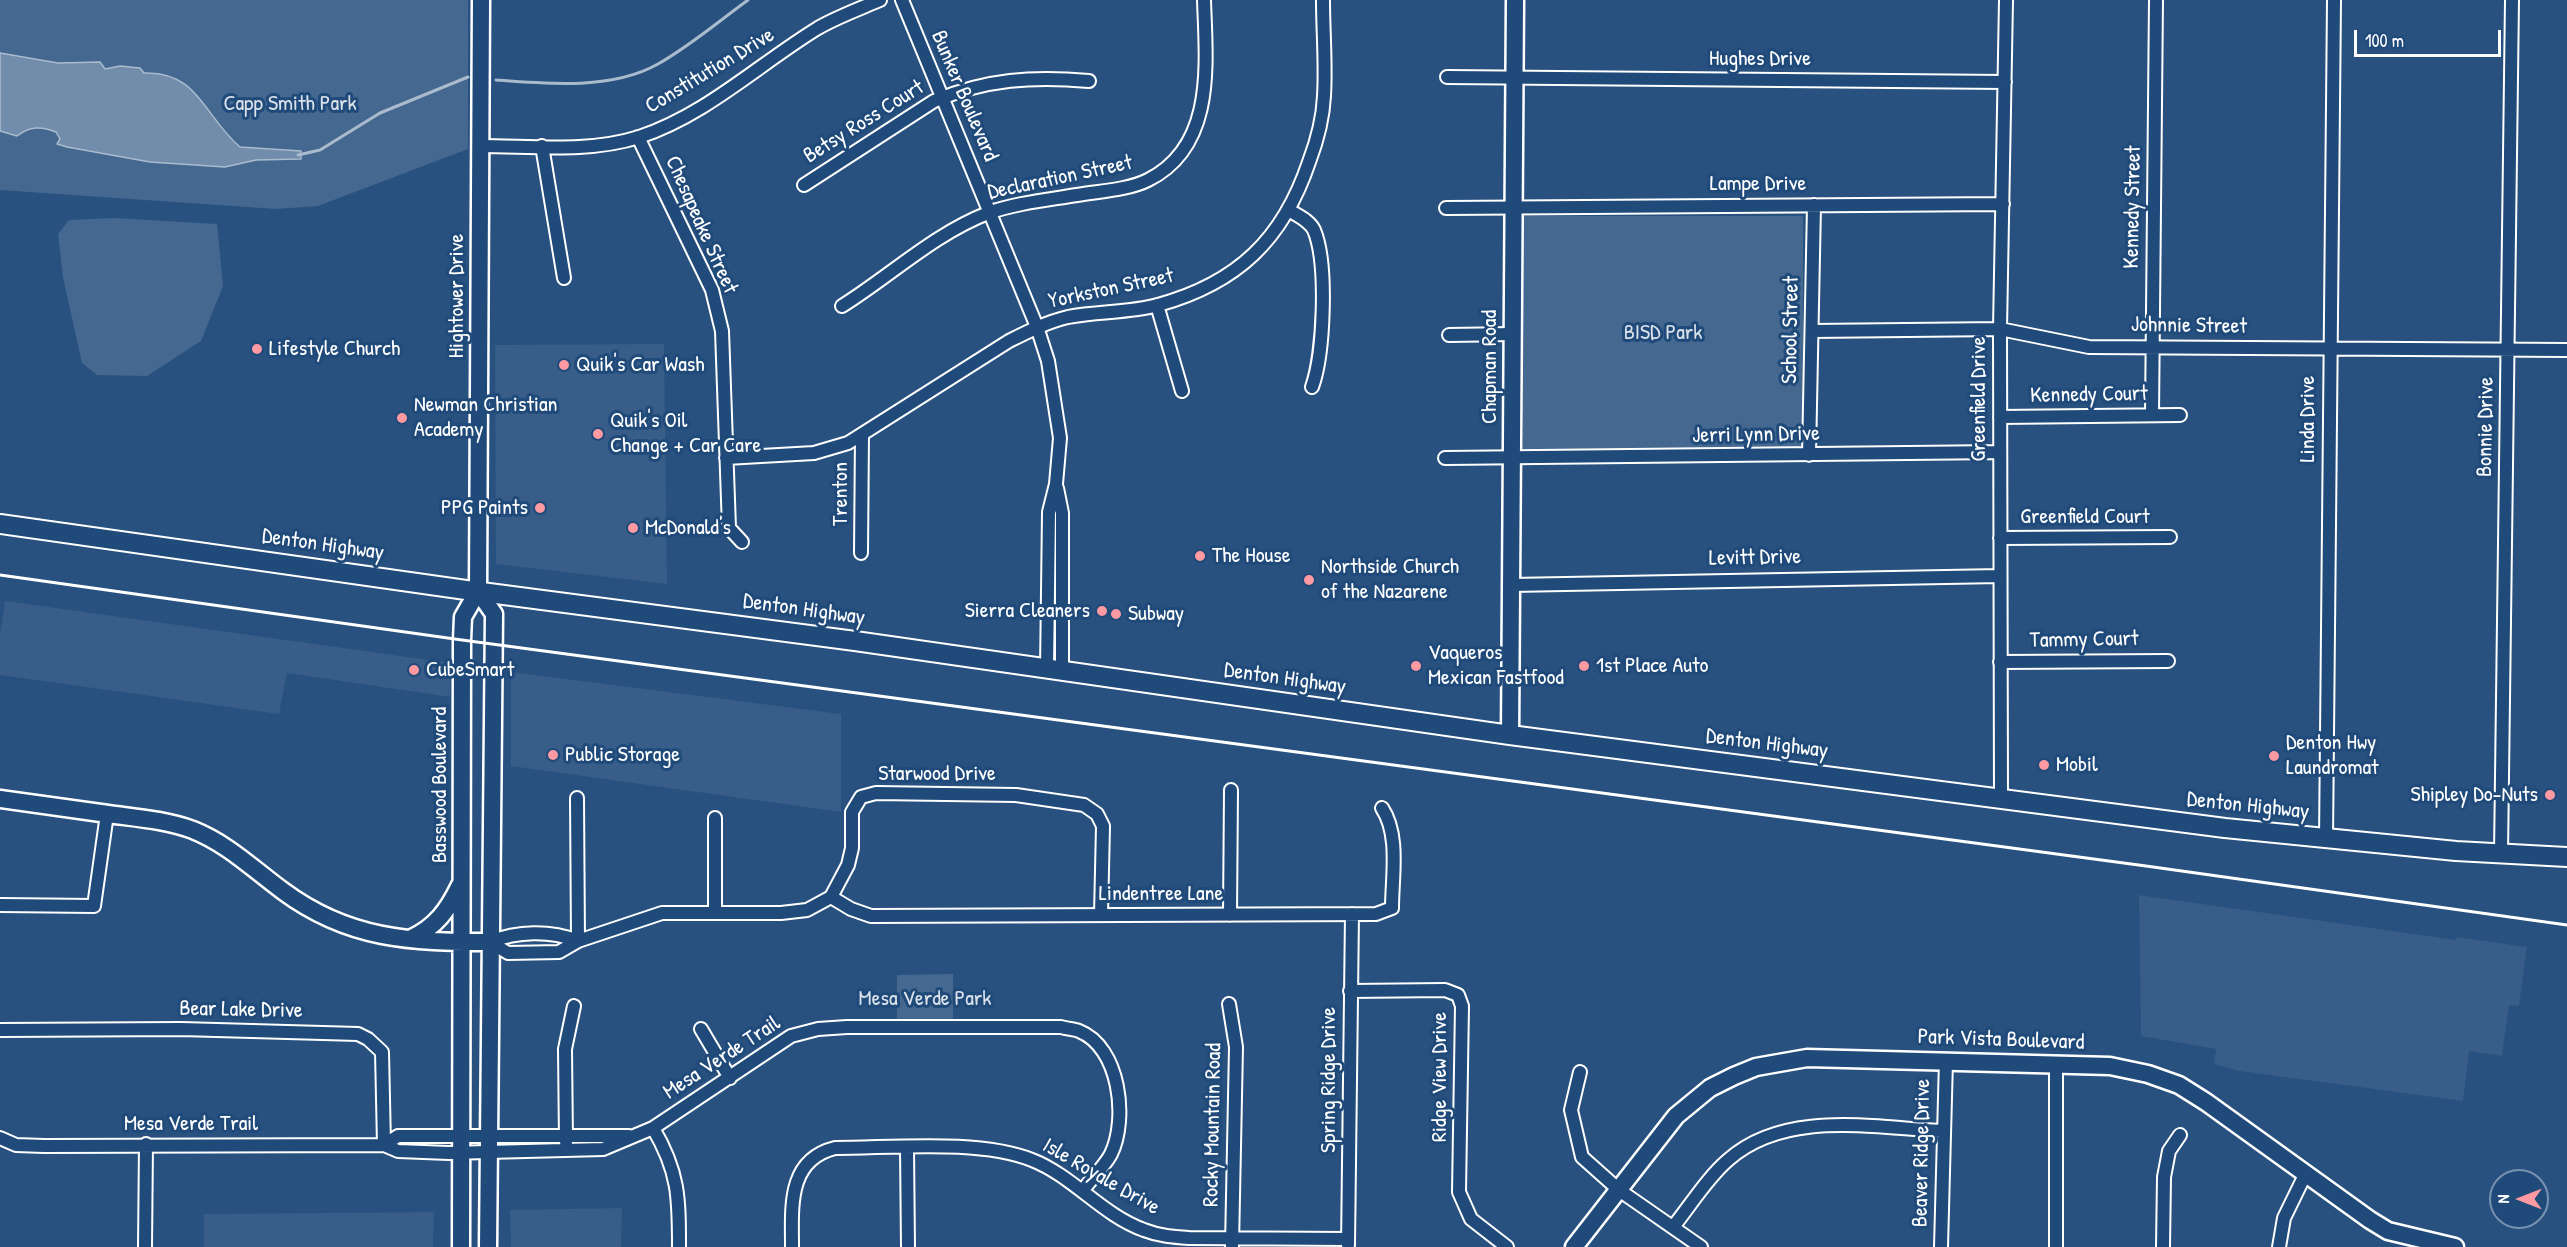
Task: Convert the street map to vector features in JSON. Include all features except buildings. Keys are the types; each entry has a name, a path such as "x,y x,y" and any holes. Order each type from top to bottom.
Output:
{"main road":[{"name":"Denton Highway","path":"0,524 855,641 1510,735 2001,799 2326,839 2501,854 2567,857"}],"street":[{"name":"Hightower Drive","path":"478,591 481,0"},
{"name":"Constitution Drive","path":"480,146 584,146 638,137 669,124 738,83 817,29 880,0"},
{"name":"Bunker Boulevard","path":"902,0 1037,327 1048,361 1058,412 1060,438 1056,484 1049,513 1048,572 1055,670"},
{"name":"Declaration Street","path":"842,306 959,225 990,213 1136,185 1148,180 1168,166 1192,137 1201,112 1206,55 1204,0"},
{"name":"Yorkston Street","path":"726,458 814,453 848,443 1010,341 1037,327 1071,317 1156,305 1215,284 1232,273 1263,245 1289,210 1300,189 1318,137 1324,96 1323,0"},
{"name":"Chapman Road","path":"1510,735 1515,0"},
{"name":"Greenfield Drive","path":"2001,799 2000,329 2006,0"},
{"name":"Kennedy Street","path":"2152,415 2156,0"},
{"name":"Linda Drive","path":"2326,839 2334,0"},
{"name":"Bonnie Drive","path":"2501,854 2512,0"},
{"name":"Betsy Ross Court","path":"804,185 942,98 977,86 1007,81 1044,77 1089,81"},
{"name":"Hughes Drive","path":"1447,77 2005,82"},
{"name":"Chesapeake Street","path":"638,137 715,301 722,332 729,528 742,542"},
{"path":"542,146 564,278"},
{"name":"Lampe Drive","path":"1446,208 2003,204"},
{"name":"School Street","path":"1809,455 1814,205"},
{"path":"1289,210 1308,221 1313,229 1321,269 1320,361 1312,387"},
{"path":"1156,305 1182,391"},
{"name":"Johnnie Street","path":"1812,331 2000,329 2074,346 2330,350 2567,350"},
{"path":"1449,335 1513,334"},
{"name":"Kennedy Court","path":"2000,417 2180,415"},
{"name":"Trenton","path":"861,553 862,435"},
{"name":"Jerri Lynn Drive","path":"1445,458 2000,452"},
{"name":"Bunker Boulevard","path":"1055,670 1062,572 1062,513 1056,484"},
{"name":"Greenfield Court","path":"2000,538 2170,537"},
{"path":"1048,572 1062,572"},
{"name":"Levitt Drive","path":"1511,585 2000,576"},
{"path":"478,591 494,614 488,1247"},
{"name":"Basswood Boulevard","path":"461,1247 463,617 478,591"},
{"name":"Tammy Court","path":"2000,662 2168,661"},
{"path":"1230,915 1231,790"},
{"name":"Starwood Drive","path":"831,897 848,865 852,848 852,812 861,797 876,794 1016,795 1084,805 1097,814 1103,826 1101,915"},
{"path":"577,798 578,941"},
{"path":"0,799 158,820 194,831 244,859 316,914 354,929 392,939 490,942 508,934 559,934 578,941"},
{"name":"Lindentree Lane","path":"831,897 851,909 871,916 1376,914 1392,908 1393,838 1390,820 1382,808"},
{"path":"0,906 94,906 107,814"},
{"path":"715,818 715,912"},
{"path":"409,939 433,926 447,910 462,882"},
{"path":"490,942 508,953 560,952 578,941 662,913 781,913 807,910 831,897"},
{"name":"Spring Ridge Drive","path":"1348,1243 1352,914"},
{"name":"Ridge View Drive","path":"1350,991 1445,990 1458,995 1462,1006 1462,1157 1459,1192 1472,1219 1507,1247"},
{"name":"Rocky Mountain Road","path":"1229,1004 1236,1047 1232,1243"},
{"path":"566,1150 565,1049 574,1006"},
{"name":"Mesa Verde Trail","path":"0,1138 16,1145 384,1145 398,1136 462,1144 566,1150 603,1149 653,1128 783,1040 818,1029 1061,1027 1081,1032 1103,1053 1113,1067 1119,1111 1114,1146 1110,1156 1083,1190"},
{"name":"Bear Lake Drive","path":"0,1030 181,1029 358,1034 368,1039 382,1052 384,1145"},
{"path":"701,1029 730,1078"},
{"name":"Park Vista Boulevard","path":"1574,1247 1676,1116 1691,1102 1710,1088 1756,1067 1807,1058 2056,1063 2110,1066 2148,1074 2179,1085 2250,1132 2305,1175 2388,1231 2455,1247"},
{"name":"Beaver Ridge Drive","path":"1941,1247 1946,1060"},
{"path":"2056,1063 2056,1247"},
{"path":"1580,1072 1571,1110 1582,1157 1619,1190 1701,1247"},
{"path":"1673,1227 1727,1160 1753,1143 1774,1134 1828,1125 1944,1131"},
{"path":"653,1128 669,1155 676,1179 680,1207 679,1247"},
{"name":"Mesa Verde Trail","path":"489,1144 566,1136 639,1135"},
{"path":"2163,1247 2164,1177 2169,1151 2180,1135"},
{"path":"145,1247 146,1144"},
{"name":"Isle Royale Drive","path":"792,1247 793,1192 804,1168 819,1152 836,1148 953,1148 1014,1154 1054,1169 1143,1230 1189,1239 1232,1243 1348,1243"},
{"path":"907,1148 908,1247"},
{"path":"2279,1247 2284,1218 2305,1175"}],"shaded area":[{"path":"0,53 58,63 100,62 105,69 120,66 140,68 144,73 162,74 189,88 240,147 301,151 301,159 256,160 225,167 150,162 57,144 60,139 56,132 45,129 31,129 17,136 0,131"},
{"path":"664,344 667,584 496,564 495,345"},
{"path":"5,601 451,663 450,697 287,673 279,714 0,675 0,635"},
{"path":"511,672 841,714 841,812 511,766"},
{"path":"2139,895 2456,940 2457,937 2527,947 2519,1006 2509,1005 2502,1056 2469,1051 2463,1101 2240,1071 2214,1064 2216,1049 2141,1036"},
{"path":"622,1208 621,1247 511,1247 510,1210"},
{"path":"434,1212 433,1247 204,1247 204,1214"}],"green space":[{"name":"Capp Smith Park","path":"0,0 468,0 468,149 318,206 276,209 0,190"},
{"name":"BISD Park","path":"1523,216 1803,216 1803,451 1523,450"},
{"path":"114,218 217,224 223,286 201,341 147,376 97,375 82,363 63,277 58,234 69,220"},
{"name":"Mesa Verde Park","path":"953,974 953,1024 897,1023 897,975"}],"waterway":[{"path":"496,80 558,84 600,82 640,72 658,64 681,49 748,0"},
{"path":"298,155 320,150 380,113 468,77"}],"railway":[{"path":"0,575 462,640 2146,866 2567,925"}],"place":[{"name":"Lifestyle Church","path":"257,349"},
{"name":"Quik's Car Wash","path":"564,365"},
{"name":"Newman Christian Academy","path":"402,418"},
{"name":"Quik's Oil Change + Car Care","path":"598,434"},
{"name":"PPG Paints","path":"540,508"},
{"name":"McDonald's","path":"633,528"},
{"name":"The House","path":"1200,556"},
{"name":"Northside Church of the Nazarene","path":"1309,580"},
{"name":"Sierra Cleaners","path":"1102,611"},
{"name":"Subway","path":"1116,614"},
{"name":"Vaqueros Mexican Fastfood","path":"1416,666"},
{"name":"1st Place Auto","path":"1584,666"},
{"name":"CubeSmart","path":"414,670"},
{"name":"Public Storage","path":"553,755"},
{"name":"Denton Hwy Laundromat","path":"2274,756"},
{"name":"Mobil","path":"2044,765"},
{"name":"Shipley Do-Nuts","path":"2550,795"}]}
